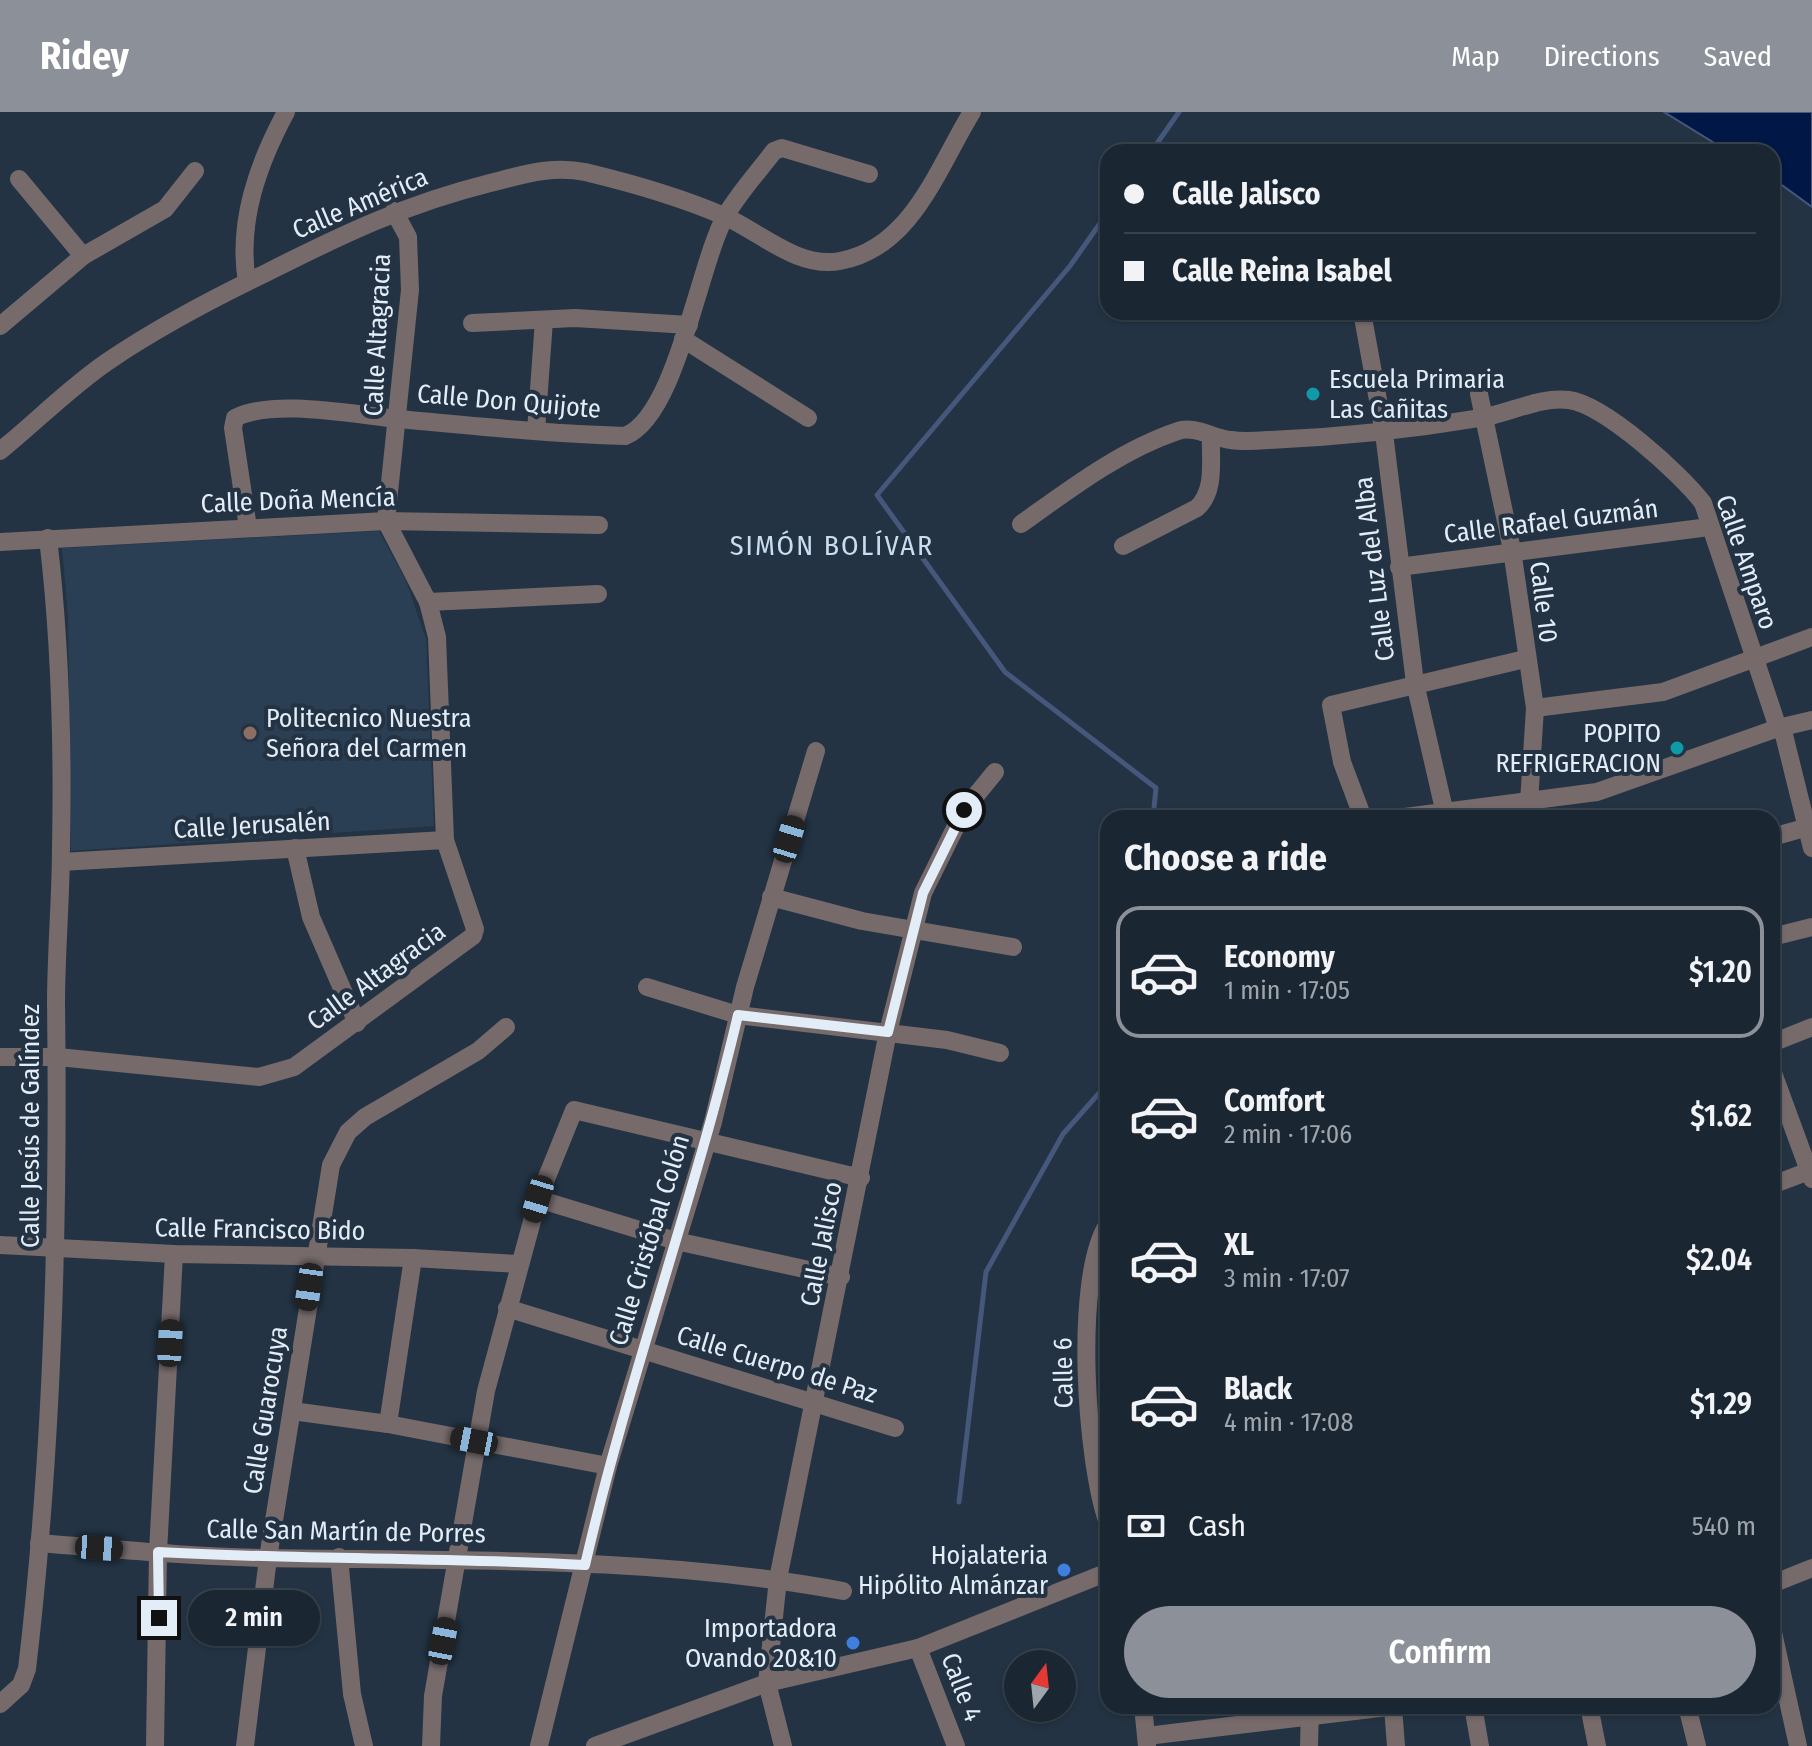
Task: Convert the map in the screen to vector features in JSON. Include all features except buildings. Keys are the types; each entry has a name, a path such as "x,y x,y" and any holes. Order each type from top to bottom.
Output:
{"street":[{"path":"247,282 243,258 252,192 265,151 286,112"},
{"name":"Calle América","path":"0,451 106,362 247,282 394,211 426,199 554,169 583,172 725,217 793,254 827,263 862,254 908,221 972,112"},
{"path":"686,332 725,217 777,148 869,174"},
{"path":"0,326 83,256 165,209 195,171"},
{"path":"19,179 83,256"},
{"name":"Calle Altagracia","path":"0,1057 58,1057 259,1077 294,1067 473,936 475,929 445,840 437,637 428,602 386,521 399,419 409,258 408,237 394,211"},
{"path":"536,431 544,320"},
{"path":"472,323 544,320 686,332 808,418"},
{"name":"Calle Luz del Alba","path":"1363,320 1384,433 1415,683 1444,810"},
{"name":"Calle Don Quijote","path":"248,528 233,428 235,418 246,413 313,408 399,419 625,436 635,432 643,423 659,395 686,332"},
{"name":"Calle 10","path":"1479,394 1512,550 1525,659 1535,708 1529,810"},
{"name":"Calle Amparo","path":"1021,524 1085,479 1181,429 1211,437 1258,441 1384,433 1483,418 1550,401 1567,400 1584,404 1611,420 1692,489 1703,503 1753,660 1778,728 1784,735 1812,848"},
{"path":"1123,546 1197,508 1205,500 1209,489 1211,437"},
{"name":"Calle Doña Mencía","path":"0,542 386,521 599,525"},
{"name":"Calle Rafael Guzmán","path":"1399,567 1709,527"},
{"name":"Calle Jesús de Galíndez","path":"0,1704 21,1685 27,1669 39,1543 58,1247 61,862 57,616 48,538"},
{"path":"428,602 598,594"},
{"path":"1535,708 1663,692 1812,637"},
{"path":"1360,810 1342,762 1331,705 1525,659"},
{"path":"1529,810 1597,792 1778,728 1812,720"},
{"name":"Calle Cristóbal Colón","path":"539,1746 608,1466 706,1144 771,897 816,751"},
{"name":"Calle Jalisco","path":"783,1746 767,1683 778,1579 888,1032 923,893 964,810 995,772"},
{"path":"1780,835 1809,827"},
{"name":"Calle Jerusalén","path":"61,862 445,840"},
{"path":"295,848 311,917 357,1023"},
{"path":"771,897 862,921 1013,947"},
{"path":"1780,935 1812,927"},
{"path":"647,987 738,1015 947,1040 1000,1053"},
{"name":"Calle Guarocuya","path":"245,1746 268,1558 331,1165 348,1132 365,1117 478,1051 506,1027"},
{"path":"1780,1040 1812,1027"},
{"path":"1780,1091 1811,1173 1780,1183"},
{"path":"431,1746 433,1696 459,1558 474,1441 518,1264 538,1199 574,1110 706,1144 861,1178"},
{"path":"538,1199 676,1241 841,1277"},
{"name":"Calle Francisco Bido","path":"0,1245 174,1254 413,1258 518,1264"},
{"path":"155,1746 158,1552 174,1254"},
{"path":"388,1424 413,1258"},
{"name":"Calle 6","path":"1100,1268 1088,1321 1085,1396 1100,1479"},
{"name":"Calle Cuerpo de Paz","path":"507,1308 895,1428"},
{"path":"1088,1321 1100,1314"},
{"path":"292,1411 388,1424 608,1466"},
{"name":"Calle San Martín de Porres","path":"39,1543 268,1558 459,1558 585,1565 778,1579 843,1591"},
{"path":"339,1557 352,1694 364,1746"},
{"path":"1780,1581 1812,1568"},
{"path":"595,1746 767,1683 918,1648 1100,1575"},
{"name":"Calle 4","path":"918,1648 956,1746"},
{"path":"1780,1664 1798,1746"},
{"path":"1144,1714 1147,1741 1294,1714"},
{"path":"1309,1746 1310,1714"},
{"path":"1395,1714 1396,1746"},
{"path":"1474,1714 1480,1746"},
{"path":"1591,1714 1597,1746"},
{"path":"1689,1714 1697,1746"}],"shaded area":[{"name":"Politecnico Nuestra Señora del Carmen","path":"379,531 406,581 426,639 434,826 71,851 68,616 62,548"}],"water":[{"path":"1664,112 1812,112 1812,207 1780,184 1780,144 1716,144"}],"waterway":[{"path":"1157,144 1179,112"},
{"path":"1100,223 1070,266 877,495 1005,672 1156,788 1154,810"},
{"path":"959,1502 986,1272 1063,1134 1100,1092"}],"place":[{"name":"Escuela Primaria Las Cañitas","path":"1313,394"},
{"name":"Politecnico Nuestra Señora del Carmen","path":"250,733"},
{"name":"POPITO REFRIGERACION","path":"1677,748"},
{"name":"Hojalateria Hipólito Almánzar","path":"1064,1570"},
{"name":"Importadora Ovando 20&10","path":"853,1643"}],"district":[{"name":"SIMÓN BOLÍVAR","path":"832,545"}],"route":[{"path":"159,1618 158,1552 268,1558 459,1558 585,1565 608,1466 713,1122 738,1015 888,1032 923,893 964,810"}]}
